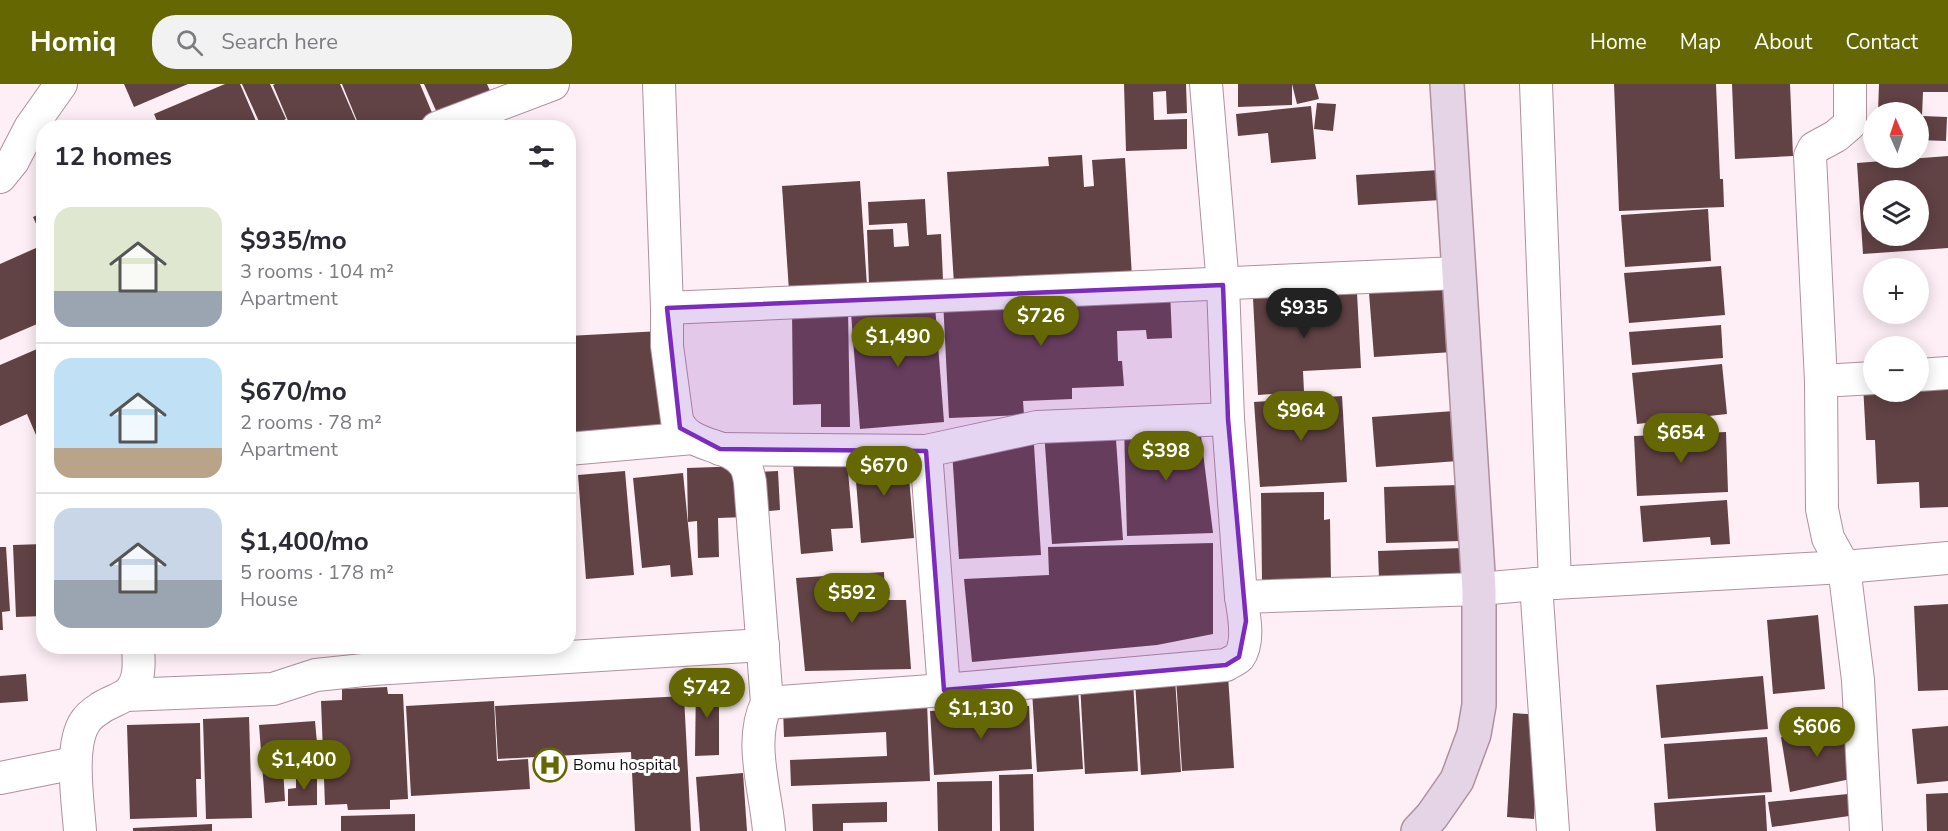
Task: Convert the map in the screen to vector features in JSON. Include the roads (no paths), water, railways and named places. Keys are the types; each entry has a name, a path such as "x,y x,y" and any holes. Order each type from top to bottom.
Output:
{"main road":[{"path":"1418,831 1432,816 1457,780 1474,734 1479,705 1479,590 1447,84"}],"street":[{"path":"0,177 13,161 30,128 61,84"},
{"path":"459,120 553,84"},
{"path":"659,84 668,308 667,346 677,420 680,428 706,444 739,457 745,465 750,482 767,703 761,714 759,730 761,777 769,831"},
{"path":"767,703 1226,665 1239,657 1245,639 1246,621 1241,597 1228,420 1222,285 1206,84"},
{"path":"1536,84 1545,583 1553,831"},
{"path":"1850,84 1850,124 1836,136 1814,148 1810,156 1821,381 1822,509 1828,538 1844,567 1858,680 1866,831"},
{"path":"668,308 1458,273"},
{"path":"1929,374 1948,373"},
{"path":"1821,381 1863,379"},
{"path":"576,448 706,444 926,451 1037,426 1228,420"},
{"path":"926,451 944,690"},
{"path":"1241,597 1479,590 1545,583 1844,567 1948,558"},
{"path":"126,695 273,689 316,675 373,669 763,645"},
{"path":"80,831 75,762 84,723 91,714 126,695 133,687 139,665 138,654"},
{"path":"0,778 75,762"}],"place":[{"name":"Bomu hospital","path":"550,765"}]}
